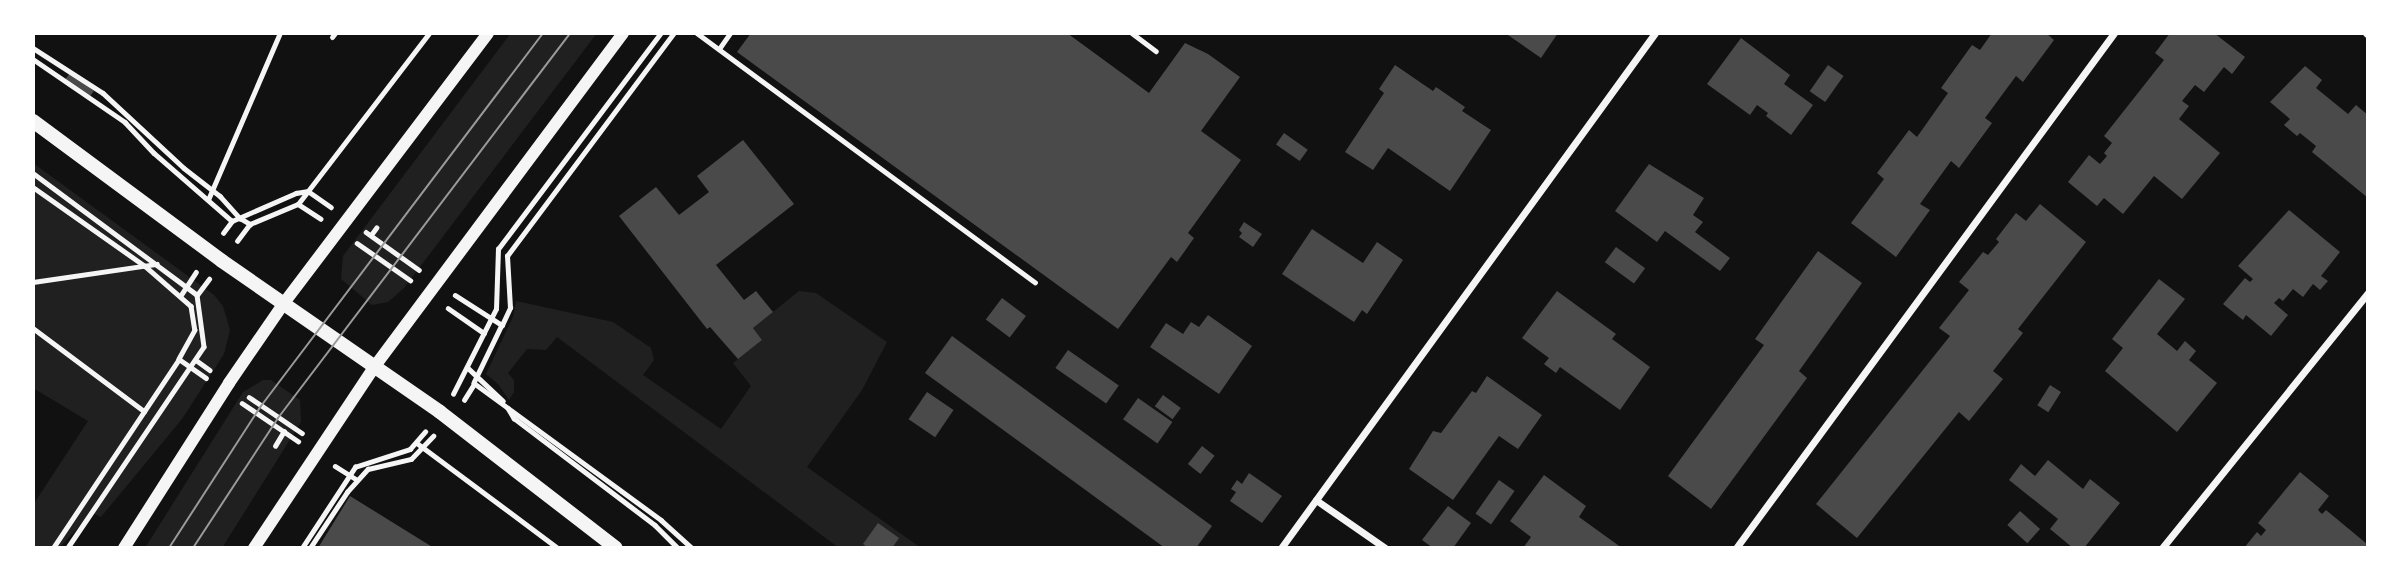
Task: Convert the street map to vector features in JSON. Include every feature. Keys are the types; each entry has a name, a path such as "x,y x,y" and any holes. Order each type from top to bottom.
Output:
{"main road":[{"path":"33,121 222,261 440,412 616,548"}],"street":[{"path":"124,548 226,386 284,303 346,217 488,33"},
{"path":"254,548 375,366 623,33"},
{"path":"1281,548 1655,33"},
{"path":"1736,548 2114,33"},
{"path":"2162,548 2368,293"},
{"path":"1316,500 1385,548"}],"path":[{"path":"208,200 280,33"},
{"path":"68,548 204,347 197,295 250,224 298,204 429,33"},
{"path":"302,548 355,467 410,449 440,412 468,368 496,309 498,248 661,33"},
{"path":"674,33 507,256 510,308 474,383 661,520 692,548"},
{"path":"697,33 1035,282"},
{"path":"719,49 730,33"},
{"path":"1132,33 1156,51"},
{"path":"33,48 103,93 240,218 250,224"},
{"path":"33,59 125,122 232,221 296,193 308,191 502,325"},
{"path":"33,173 197,295"},
{"path":"33,187 145,266 191,306 195,330 53,548"},
{"path":"298,204 331,225"},
{"path":"371,235 376,228"},
{"path":"353,240 413,282"},
{"path":"33,282 157,264"},
{"path":"442,304 484,333"},
{"path":"33,328 144,411"},
{"path":"178,359 226,386 318,449 357,480"},
{"path":"196,360 284,431 355,467"},
{"path":"468,368 487,383 514,418 655,525 678,548"},
{"path":"275,446 284,431"},
{"path":"417,443 558,548"},
{"path":"310,548 357,480 368,469 411,459 423,448"}],"shaded area":[{"path":"511,33 597,33 404,288 388,302 372,305 341,279 343,256"},
{"path":"33,163 214,295 223,306 230,330 224,354 182,419 101,517 92,513 59,548 33,548 33,505 88,421 33,388"},
{"path":"799,291 816,293 887,342 862,390 807,467 921,548 839,548 557,337 546,350 527,349 508,373 514,380 514,392 509,400 498,384 486,374 513,317 516,301 613,322 651,348 654,360 643,375 721,429 751,386 733,363 762,340 753,328"},
{"path":"263,380 271,380 300,400 301,422 222,548 145,548 243,392"}],"building":[{"path":"751,33 1067,33 1149,93 1185,43 1208,54 1240,77 1201,131 1241,160 1188,233 1194,238 1177,262 1171,257 1118,329 737,52"},
{"path":"1505,33 1558,33 1541,58"},
{"path":"1992,33 2046,33 2054,40 2023,82 2016,76 1985,118 1992,123 1959,168 1951,161 1920,204 1930,210 1896,257 1851,223 1884,179 1877,173 1909,130 1917,137 1948,93 1941,88 1972,45 1980,50"},
{"path":"2170,33 2214,33 2245,57 2232,74 2224,67 2204,92 2195,85 2182,101 2189,106 2179,119 2220,153 2182,199 2154,176 2123,214 2104,198 2097,206 2068,182 2089,155 2100,164 2107,156 2104,153 2112,143 2104,136 2164,60 2155,53"},
{"path":"1741,38 1790,75 1784,84 1813,105 1791,135 1766,116 1768,113 1757,105 1750,115 1707,84"},
{"path":"1395,65 1433,91 1436,87 1465,107 1462,111 1491,130 1450,191 1388,148 1373,170 1345,152 1384,93 1379,89"},
{"path":"1828,65 1844,76 1825,102 1810,91"},
{"path":"2305,66 2322,80 2316,88 2348,114 2356,105 2368,115 2368,198 2312,152 2316,146 2284,125 2290,119 2270,102"},
{"path":"70,73 94,91 89,98 65,80"},
{"path":"1284,133 1308,150 1300,161 1276,144"},
{"path":"743,140 794,204 716,265 744,300 756,291 773,312 753,328 762,340 738,359 710,327 707,329 619,216 656,187 679,215 709,192 697,176"},
{"path":"1649,164 1704,198 1693,215 1703,222 1695,232 1730,258 1720,271 1665,231 1657,242 1615,211"},
{"path":"2040,204 2086,242 2018,329 2023,333 1993,371 2003,379 1969,421 1959,412 1857,538 1816,504 1950,336 1939,328 1969,290 1959,282 1983,252 1988,255 1999,242 1996,239 2016,213 2026,221"},
{"path":"2289,210 2340,252 2321,276 2328,281 2320,290 2313,284 2303,297 2293,289 2283,301 2279,298 2274,303 2288,315 2271,336 2246,315 2243,320 2223,304 2245,278 2250,282 2253,279 2238,266"},
{"path":"1244,222 1262,234 1253,247 1239,237 1242,233 1239,230"},
{"path":"1312,229 1363,263 1377,242 1403,260 1367,314 1362,310 1354,322 1282,274"},
{"path":"1616,247 1645,268 1634,284 1605,262"},
{"path":"1818,251 1862,283 1799,371 1807,378 1711,509 1668,476 1764,345 1755,339"},
{"path":"2159,279 2185,299 2157,334 2177,351 2185,341 2196,351 2189,360 2217,383 2177,432 2105,371 2123,348 2112,339"},
{"path":"1557,291 1616,334 1612,339 1650,367 1620,410 1560,367 1556,373 1544,364 1549,358 1522,338"},
{"path":"1002,298 1026,316 1010,338 986,320"},
{"path":"1208,315 1252,346 1219,394 1150,347 1166,323 1183,334 1191,322 1199,327"},
{"path":"952,336 1212,526 1196,548 1165,548 925,373"},
{"path":"1068,350 1119,386 1106,404 1055,368"},
{"path":"1487,376 1542,415 1518,449 1499,436 1453,500 1409,469 1433,431 1441,433 1472,391 1476,393"},
{"path":"2050,385 2061,392 2048,412 2037,405"},
{"path":"927,392 954,410 935,437 909,419"},
{"path":"1163,395 1181,408 1173,419 1155,406"},
{"path":"1138,398 1172,422 1157,443 1123,419"},
{"path":"1202,446 1215,456 1200,474 1188,464"},
{"path":"2048,460 2083,489 2090,479 2120,503 2084,548 2073,548 2050,529 2058,519 2009,480 2021,464 2035,476"},
{"path":"2300,472 2329,496 2318,510 2322,514 2326,510 2367,544 2364,548 2244,548 2257,532 2261,536 2266,530 2258,523"},
{"path":"1249,473 1282,496 1262,523 1230,501 1236,492 1231,489 1237,480 1242,484"},
{"path":"1544,475 1586,506 1579,517 1622,548 1523,548 1531,537 1510,521"},
{"path":"1499,480 1515,491 1491,524 1475,514"},
{"path":"350,496 434,548 318,548"},
{"path":"1448,506 1471,523 1453,548 1433,548 1422,540"},
{"path":"2020,511 2040,529 2027,543 2007,525"},
{"path":"878,523 899,538 892,548 868,548 863,544"}],"tram line":[{"path":"169,548 261,406 543,33"},
{"path":"193,548 278,418 570,33"}]}
